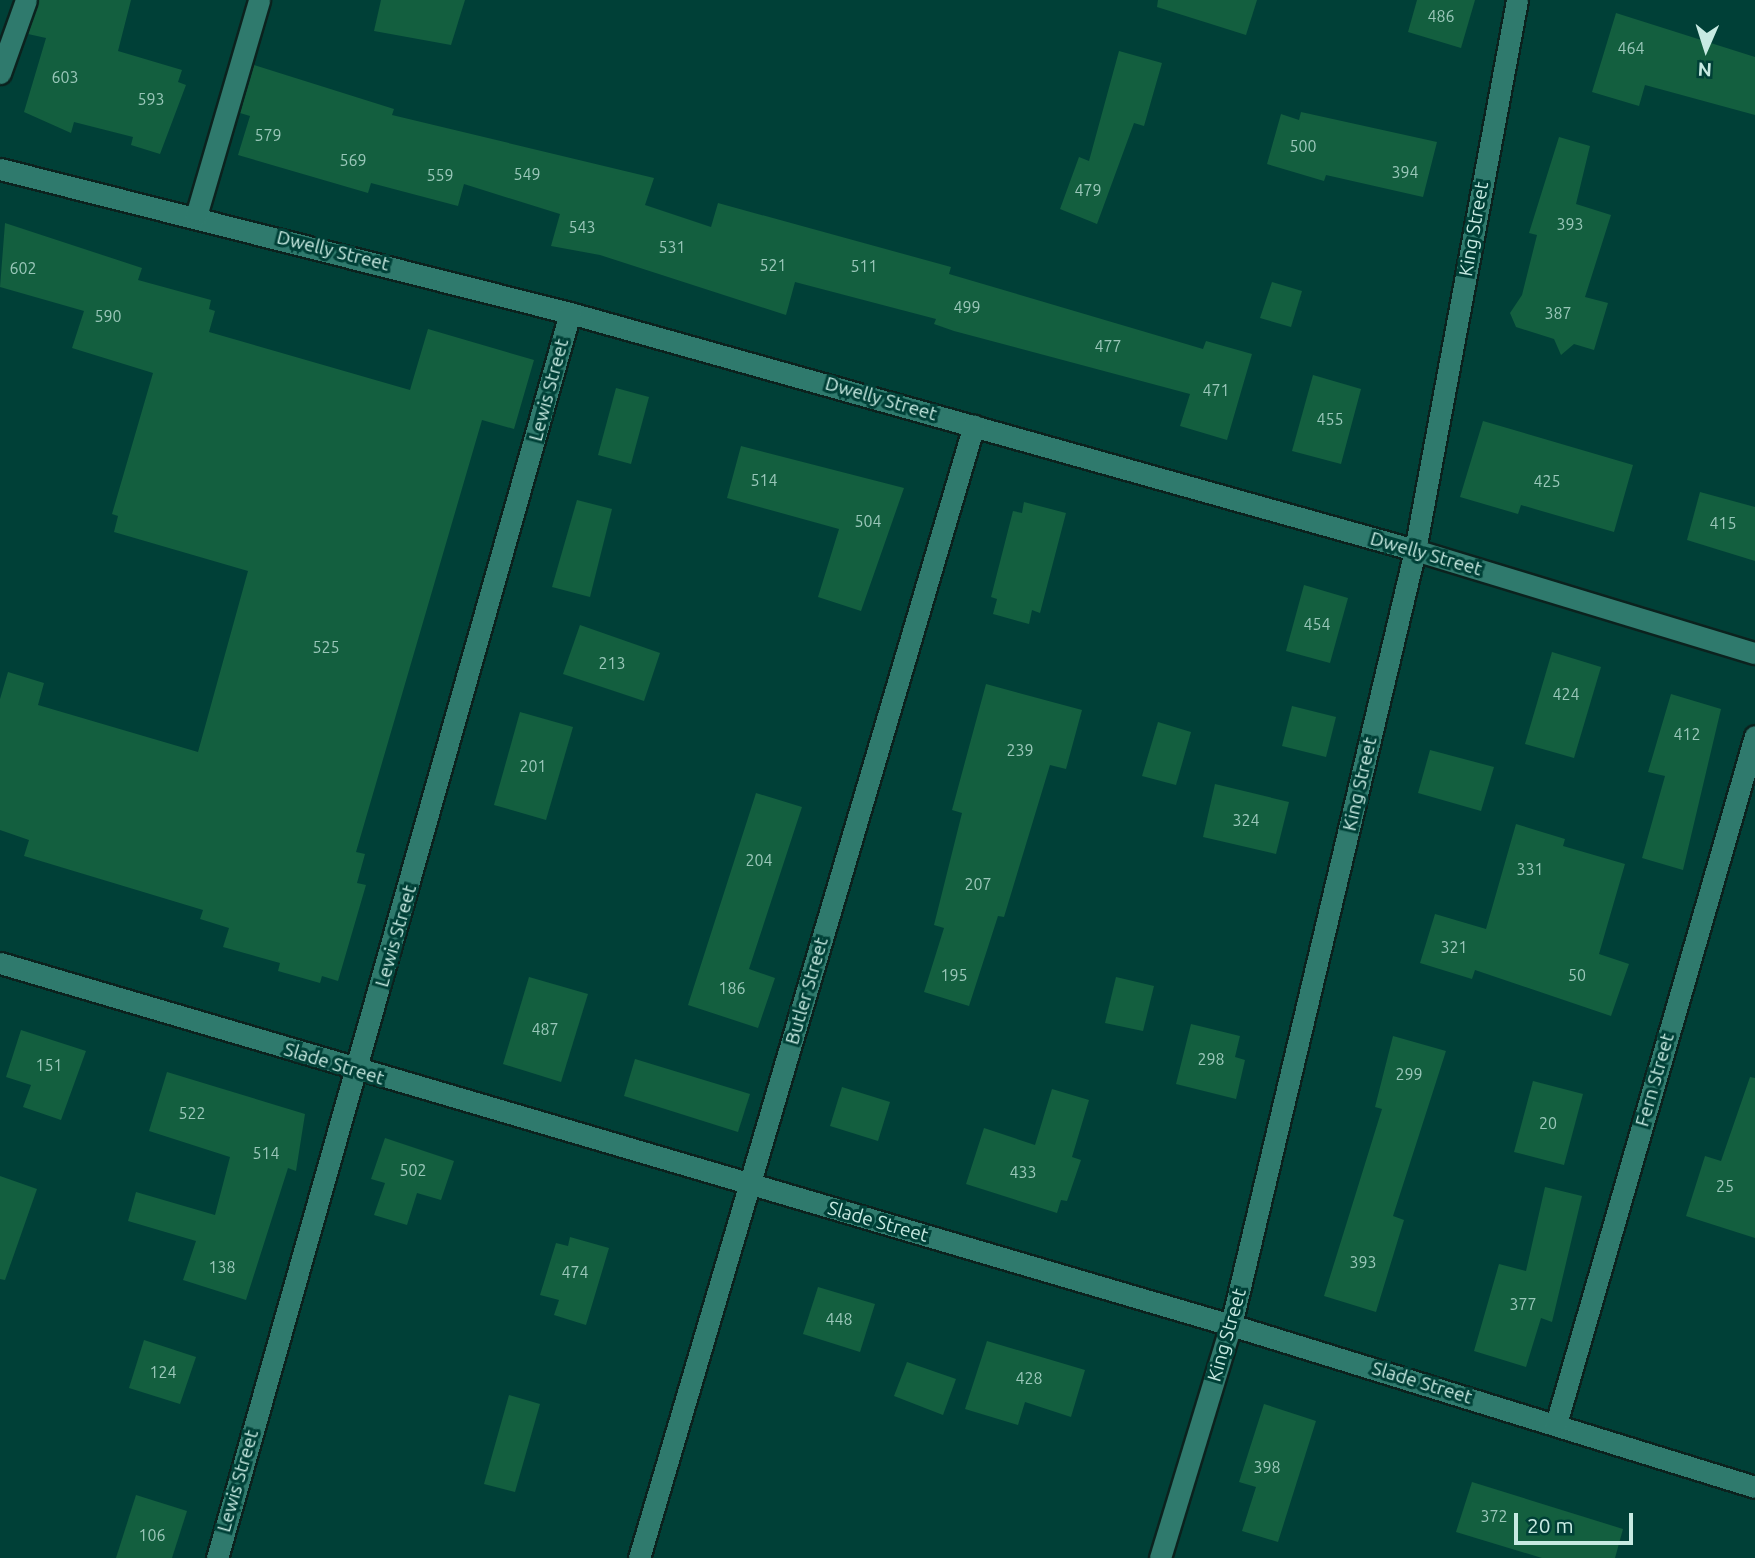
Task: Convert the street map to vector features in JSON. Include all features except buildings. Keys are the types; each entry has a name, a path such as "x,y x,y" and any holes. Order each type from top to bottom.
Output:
{"street":[{"path":"0,73 26,0"},
{"path":"196,216 259,0"},
{"name":"King Street","path":"1160,1558 1231,1325 1415,550 1517,0"},
{"name":"Dwelly Street","path":"0,169 196,216 570,313 1415,550 1755,653"},
{"name":"Lewis Street","path":"217,1558 570,313"},
{"name":"Butler Street","path":"639,1558 974,425"},
{"name":"Fern Street","path":"1556,1424 1755,736"},
{"name":"Slade Street","path":"0,963 357,1071 1231,1325 1755,1486"}]}
